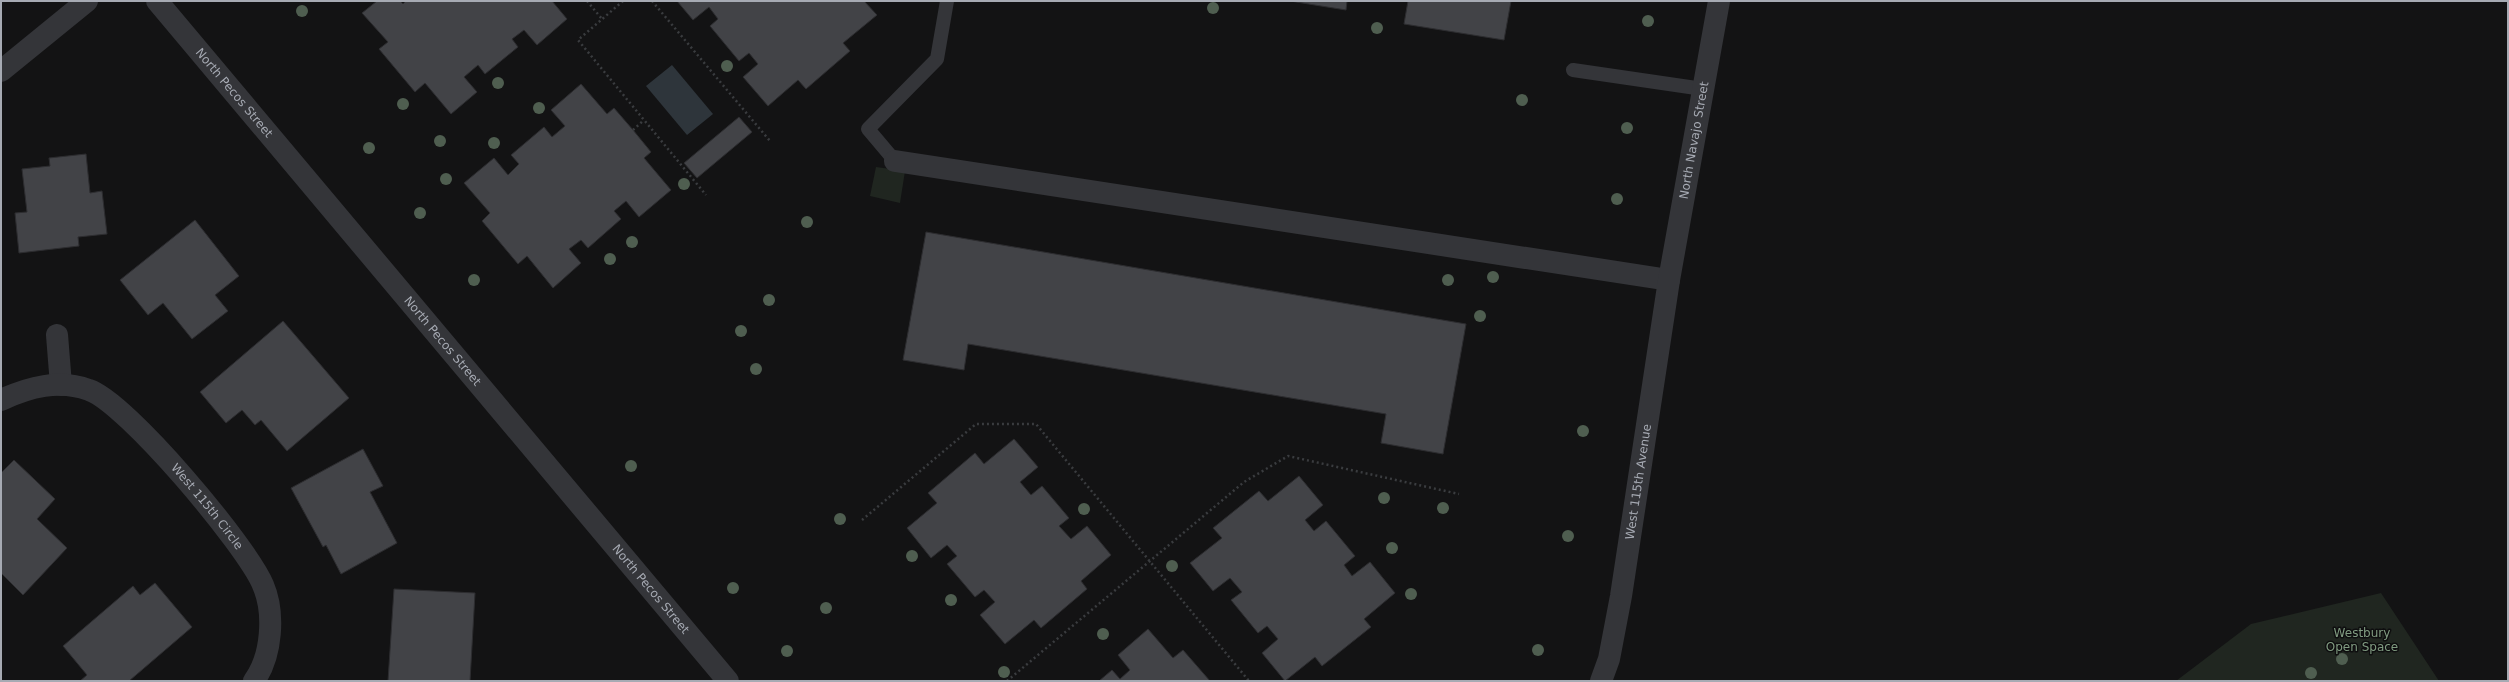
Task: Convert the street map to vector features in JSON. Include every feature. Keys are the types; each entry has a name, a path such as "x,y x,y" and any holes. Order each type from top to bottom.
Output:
{"street":[{"path":"1,71 87,1"},
{"name":"North Pecos Street","path":"157,1 728,681"},
{"name":"North Navajo Street","path":"1669,280 1719,1"},
{"path":"895,161 1669,280"},
{"name":"West 115th Avenue","path":"1601,681 1609,659 1621,596 1669,280"},
{"path":"57,335 61,385"},
{"name":"West 115th Circle","path":"1,400 18,392 46,385 70,384 91,390 115,406 152,443 238,543 263,585 269,609 269,639 259,673 254,681"}],"lane":[{"path":"895,161 868,129 937,59 947,1"},
{"path":"1573,70 1703,89"}],"path":[{"path":"587,1 602,19"},
{"path":"623,1 578,40 706,195"},
{"path":"652,1 770,141"},
{"path":"633,130 644,120"},
{"path":"862,520 976,424 1036,424 1249,681"},
{"path":"1007,681 1244,482 1288,456 1459,494"}],"green space":[{"path":"876,167 905,171 900,203 870,196"},
{"name":"Westbury Open Space","path":"2381,593 2439,681 2176,681 2251,624"}],"shaded area":[{"path":"672,65 713,114 687,135 646,86"}],"building":[{"path":"377,1 400,1 403,4 406,1 552,1 567,19 537,45 524,30 512,39 518,47 485,74 478,65 464,77 477,92 451,114 425,83 415,92 379,49 388,42 362,13"},
{"path":"677,1 864,1 877,15 843,43 850,51 806,89 798,80 768,106 743,77 758,64 749,53 739,61 710,26 718,19 709,7 693,20"},
{"path":"1290,1 1347,1 1346,10"},
{"path":"1408,1 1511,1 1504,40 1404,24"},
{"path":"581,84 607,114 614,108 633,130 651,152 644,158 671,190 639,217 626,201 614,211 621,219 588,248 581,240 569,249 581,263 553,288 527,256 518,264 482,221 490,213 464,183 494,158 508,175 519,164 511,155 544,127 552,137 565,126 551,110"},
{"path":"739,117 752,132 697,178 684,163"},
{"path":"86,154 90,193 102,191 107,234 78,237 79,246 19,253 15,213 27,212 22,169 50,166 49,158"},
{"path":"195,220 239,276 215,295 228,311 192,339 163,303 148,315 120,280"},
{"path":"926,232 1466,324 1443,454 1381,443 1386,414 968,344 964,370 903,360"},
{"path":"283,321 349,398 287,451 261,420 255,425 242,410 226,423 200,392"},
{"path":"1014,439 1038,467 1020,482 1031,495 1042,486 1069,518 1059,526 1071,539 1087,526 1111,555 1081,581 1087,589 1041,628 1034,620 1005,644 980,615 995,602 984,590 975,597 947,564 957,556 947,545 931,558 907,528 937,503 928,493 975,453 984,464"},
{"path":"363,449 383,486 370,492 397,543 341,574 326,545 323,547 291,488"},
{"path":"14,460 55,499 37,519 67,548 23,595 1,573 1,473"},
{"path":"1299,476 1323,505 1305,520 1314,531 1326,521 1355,556 1344,565 1352,576 1370,562 1395,593 1364,619 1371,627 1322,666 1315,657 1285,681 1262,653 1278,639 1267,626 1258,633 1231,600 1242,592 1230,578 1213,591 1190,563 1222,538 1213,528 1259,491 1268,501"},
{"path":"155,583 192,627 129,681 80,681 87,675 63,646 133,586 140,595"},
{"path":"394,589 475,593 470,681 388,681"},
{"path":"1148,629 1173,658 1183,650 1210,681 1099,681 1112,670 1120,679 1130,670 1118,655"}]}
